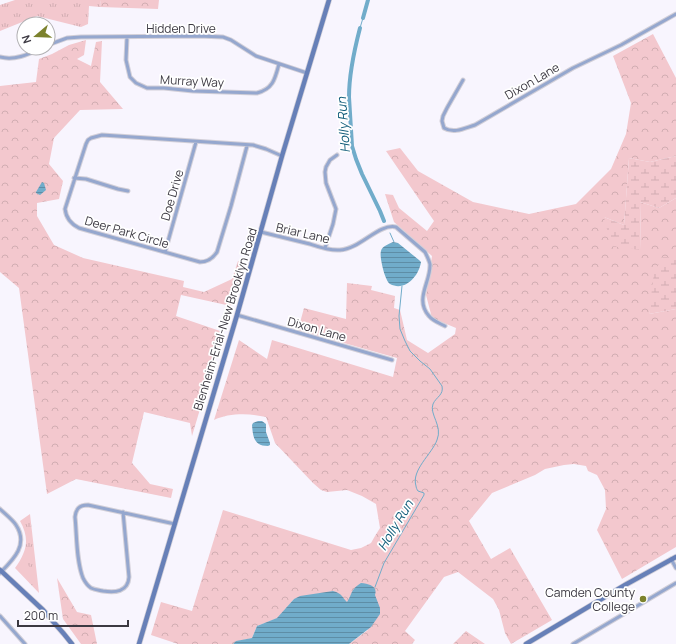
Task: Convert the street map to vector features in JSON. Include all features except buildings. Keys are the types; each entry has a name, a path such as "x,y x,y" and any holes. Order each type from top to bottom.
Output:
{"main road":[{"name":"Blenheim-Erial-New Brooklyn Road","path":"139,644 329,0"},
{"path":"526,644 674,558"},
{"path":"0,572 43,610 72,644"}],"street":[{"name":"Dixon Lane","path":"463,80 446,108 442,121 444,128 450,131 464,129 475,125 573,68 621,45 676,14"},
{"name":"Murray Way","path":"127,37 126,60 130,76 136,83 146,88 257,93 265,91 272,84 279,64"},
{"name":"Hidden Drive","path":"56,42 67,38 223,37 236,42 256,56 307,73"},
{"path":"0,57 4,59 26,56"},
{"name":"Deer Park Circle","path":"247,146 217,252 207,261 200,262 79,228 73,225 66,216 65,208 86,144 88,140 98,135 247,146 253,145 282,156"},
{"name":"Doe Drive","path":"165,252 196,142"},
{"path":"326,248 336,209 326,183 325,172 330,160 336,155"},
{"path":"74,178 86,179 128,191"},
{"name":"Briar Lane","path":"261,232 340,250 354,246 383,229 391,226 396,227 425,252 428,258 430,269 423,292 423,304 428,315 435,321 445,326"},
{"name":"Dixon Lane","path":"237,315 392,360"},
{"path":"122,512 129,577 128,584 118,592 90,588 84,580 79,566 75,516 78,507 88,505 122,512 175,524"},
{"path":"0,509 17,526 20,538 20,547 13,560 0,572"},
{"path":"674,558 676,568"},
{"path":"573,644 676,583"},
{"path":"0,616 25,644"}],"green space":[{"path":"15,0 101,0 100,7 89,6 88,24 81,27 56,21 56,16 16,16 16,25 0,31 0,5"},
{"path":"101,0 159,0 158,9 100,7"},
{"path":"653,34 676,78 676,156 650,162 629,158 624,225 604,217 641,249 640,202 659,208 676,198 676,257 663,257 649,314 676,309 676,547 622,579 597,530 606,509 605,490 597,475 588,471 586,466 574,464 564,465 545,469 535,475 492,493 469,521 491,559 510,548 552,620 511,644 505,633 499,610 493,599 458,572 444,577 405,631 415,640 412,644 349,644 368,630 347,602 294,599 278,618 257,626 252,638 235,642 235,644 178,644 151,635 161,602 192,611 223,510 351,550 361,548 371,543 380,528 376,504 347,490 327,492 321,490 313,483 275,443 266,417 239,414 214,420 239,340 267,359 272,340 393,377 397,358 298,330 304,308 346,319 347,283 372,286 371,290 395,296 394,308 400,310 407,340 428,353 455,334 456,328 432,318 426,295 432,256 394,222 385,194 393,195 399,208 427,231 434,221 386,151 400,148 418,171 473,202 529,214 576,204 611,169 626,134 631,103 613,56"},
{"path":"86,40 84,55 77,59 91,66 96,42 102,41 100,82 123,109 80,110 54,138 49,164 63,181 59,199 37,203 37,216 54,245 83,258 184,281 183,287 204,292 232,279 238,261 244,263 231,306 181,295 176,316 223,332 192,436 190,423 144,412 132,463 150,484 173,489 171,498 76,479 47,494 19,288 0,272 0,86 36,82 39,59 47,56 56,56 56,52 69,45"},
{"path":"676,156 676,198 659,208 640,202 641,250 611,246 604,217 624,225 629,158 650,162"},
{"path":"663,257 676,257 676,309 649,314 654,272"},
{"path":"30,514 39,593 15,568 26,545 25,534 20,521"},
{"path":"25,561 34,573 27,579 18,567"},
{"path":"57,578 77,612 91,615 97,644 81,644 63,619"},
{"path":"466,631 485,644 453,644"}],"water":[{"path":"42,182 44,183 46,190 40,195 36,192"},
{"path":"393,242 398,243 421,262 420,267 414,277 406,284 401,286 396,286 388,282 384,274 382,263 382,249 386,245"},
{"path":"258,421 262,421 266,424 266,432 270,443 268,446 263,446 255,440 252,425"},
{"path":"361,583 370,585 375,589 380,614 371,627 349,644 233,644 236,641 252,638 257,626 277,618 294,599 300,596 333,591 340,594 347,602 353,590"}],"waterway":[{"name":"Holly Run","path":"363,18 368,0"},
{"name":"Holly Run","path":"360,28 363,18"},
{"name":"Holly Run","path":"360,28 352,62 349,88 352,146 362,174 384,221"},
{"name":"Holly Run","path":"390,233 394,242"},
{"name":"Holly Run","path":"375,587 384,563 424,495 424,493 418,491 415,480 416,474 437,440 438,430 432,408 434,402 442,392 442,386 430,369 410,351 400,329 399,316 402,286"}],"place":[{"name":"Camden County College","path":"643,599"}]}
